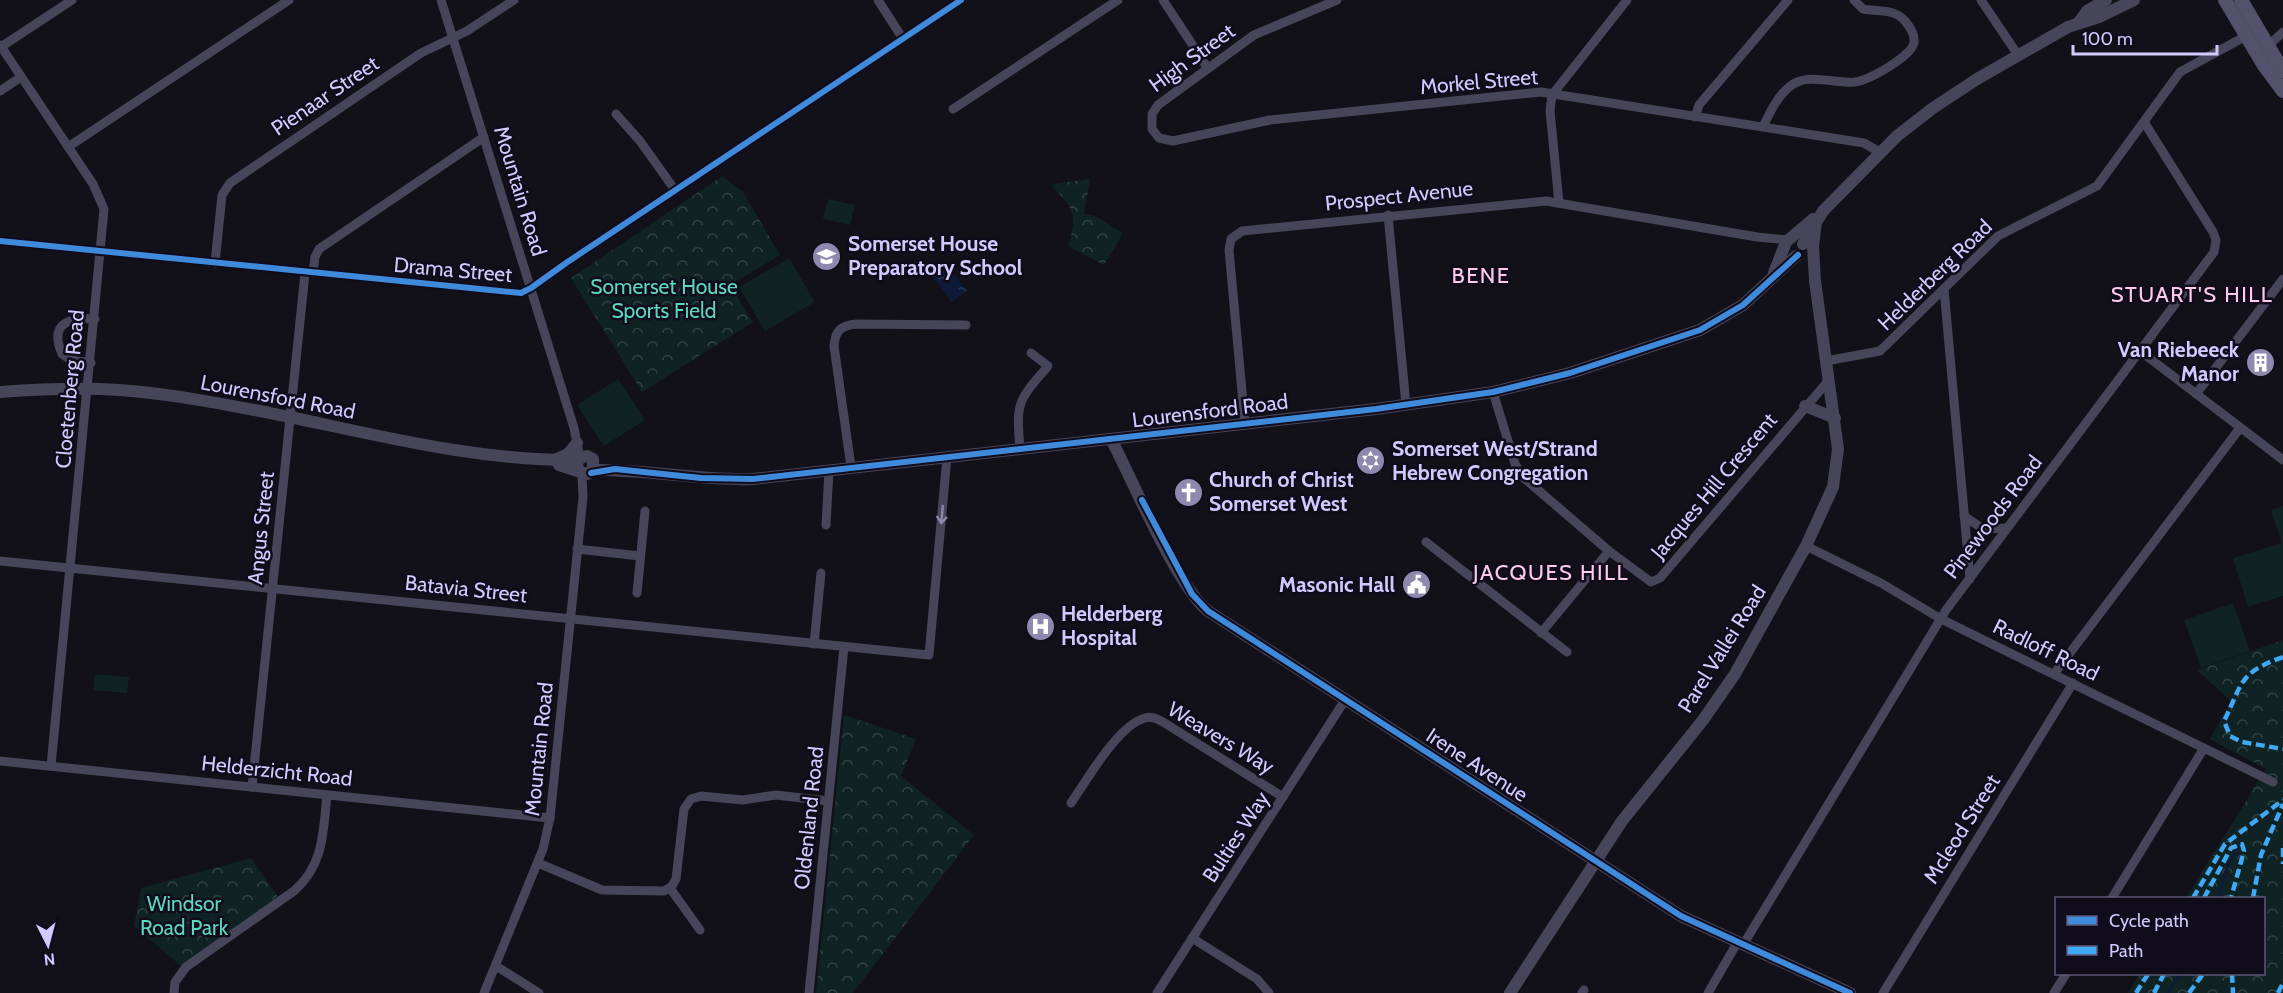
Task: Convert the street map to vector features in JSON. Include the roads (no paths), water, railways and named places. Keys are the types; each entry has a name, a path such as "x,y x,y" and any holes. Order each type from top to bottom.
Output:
{"main road":[{"path":"2226,0 2246,36 2283,91"},
{"path":"2241,0 2283,71"}],"street":[{"path":"1,46 72,0"},
{"path":"68,147 289,0"},
{"name":"Mountain Road","path":"441,0 585,465 550,818 538,863 484,993"},
{"name":"Pienaar Street","path":"215,263 222,195 230,183 421,53 453,39 514,0"},
{"path":"878,0 903,39"},
{"name":"Drama Street","path":"0,241 516,293 531,288 961,0"},
{"path":"953,109 1118,0"},
{"path":"1163,0 1207,67"},
{"name":"High Street","path":"1152,129 1150,118 1154,109 1207,67 1254,35 1337,0"},
{"path":"1695,117 1699,105 1788,0"},
{"path":"1763,127 1772,108 1795,83 1806,80 1857,82 1881,71 1910,52 1914,42 1912,30 1903,18 1891,11 1863,9 1854,0"},
{"path":"1981,0 2018,55"},
{"name":"Lourensford Road","path":"2079,22 2087,11 2106,0"},
{"name":"Lourensford Road","path":"0,392 88,389 146,393 290,417 405,442 615,469 735,480 1111,440 1406,405 1493,392 1570,373 1700,330 1743,305 1771,278 1820,216 1881,153 1934,108 2018,55 2079,22 2099,17 2134,0"},
{"path":"1559,203 1550,111 1552,95 1623,2"},
{"path":"2267,47 2283,32"},
{"name":"Helderberg Road","path":"1826,361 1880,351 1998,236 2100,183 2180,72 2246,36"},
{"name":"Cloetenberg Road","path":"1,46 104,204 72,568 51,766"},
{"path":"0,91 21,76"},
{"name":"Morkel Street","path":"1152,129 1159,138 1173,141 1270,120 1541,92 1864,143 1881,153"},
{"path":"616,114 640,141 675,190"},
{"name":"Pinewoods Road","path":"1709,993 1941,619 2214,252 2216,244 2213,232 2144,122"},
{"name":"Angus Street","path":"252,787 290,417 309,273 319,249 484,137"},
{"name":"Prospect Avenue","path":"1245,424 1229,250 1233,235 1250,229 1536,201 1757,237 1794,247"},
{"path":"1388,215 1406,405"},
{"name":"Parel Vallei Road","path":"1510,993 1622,821 1718,701 1821,517 1836,474 1838,449 1815,280 1813,233 1820,216"},
{"path":"1794,247 1814,261"},
{"name":"Parel Vallei Road","path":"1794,247 1815,280"},
{"path":"2196,394 2283,279"},
{"path":"1944,289 1970,579"},
{"path":"91,363 71,360 62,354 58,334 61,326 68,321 95,319"},
{"path":"851,467 834,346 838,331 842,327 857,324 966,325"},
{"path":"2140,351 2283,460"},
{"path":"1020,449 1017,406 1023,395 1048,366 1031,353"},
{"name":"Jacques Hill Crescent","path":"1493,392 1519,472 1533,488 1648,581 1660,578 1829,380"},
{"path":"1806,406 1835,418"},
{"name":"Mountain Road","path":"574,428 585,465"},
{"path":"2054,674 2240,428"},
{"name":"Irene Avenue","path":"1111,440 1176,566 1199,603 1345,700 1681,916 1850,993"},
{"path":"550,461 568,454 577,443"},
{"name":"Batavia Street","path":"0,561 929,655 947,457"},
{"path":"826,525 829,470"},
{"path":"637,593 645,511"},
{"path":"1964,516 1983,529 2007,528"},
{"path":"1426,542 1567,652"},
{"name":"Radloff Road","path":"1806,546 1881,583 1941,619 2273,782"},
{"path":"577,549 640,556"},
{"path":"1541,633 1609,551"},
{"path":"814,644 821,573"},
{"name":"Oldenland Road","path":"809,993 844,647"},
{"name":"Mcleod Street","path":"1883,993 2073,683"},
{"name":"Bulties Way","path":"1157,993 1345,700"},
{"name":"Weavers Way","path":"1071,803 1123,733 1148,717 1163,722 1282,797"},
{"path":"2113,897 2204,748"},
{"name":"Helderzicht Road","path":"0,761 550,818"},
{"path":"174,993 175,982 186,967 294,891 309,876 321,851 327,795"},
{"path":"538,863 602,890 664,891 670,888 676,879 684,809 691,799 701,796 743,800 776,795 828,801"},
{"path":"670,888 700,930"},
{"path":"1192,938 1257,979 1269,993"},
{"path":"496,966 539,993"},
{"path":"2054,993 2065,975"}],"water":[{"path":"944,262 967,291 952,302 930,274"}],"waterway":[{"path":"2219,897 2228,865 2237,849"},
{"path":"2167,993 2180,975"}],"place":[{"name":"Somerset House Preparatory School","path":"827,256"},
{"name":"Van Riebeeck Manor","path":"2260,362"},
{"name":"Somerset West/Strand Hebrew Congregation","path":"1371,461"},
{"name":"Church of Christ Somerset West","path":"1188,492"},
{"name":"Masonic Hall","path":"1416,585"},
{"name":"Helderberg Hospital","path":"1040,626"}],"district":[{"name":"BENE","path":"1481,275"},
{"name":"STUART'S HILL","path":"2192,294"},
{"name":"JACQUES HILL","path":"1551,572"}],"park label":[{"name":"Somerset House Sports Field","path":"664,299"},
{"name":"Windsor Road Park","path":"184,916"}]}
